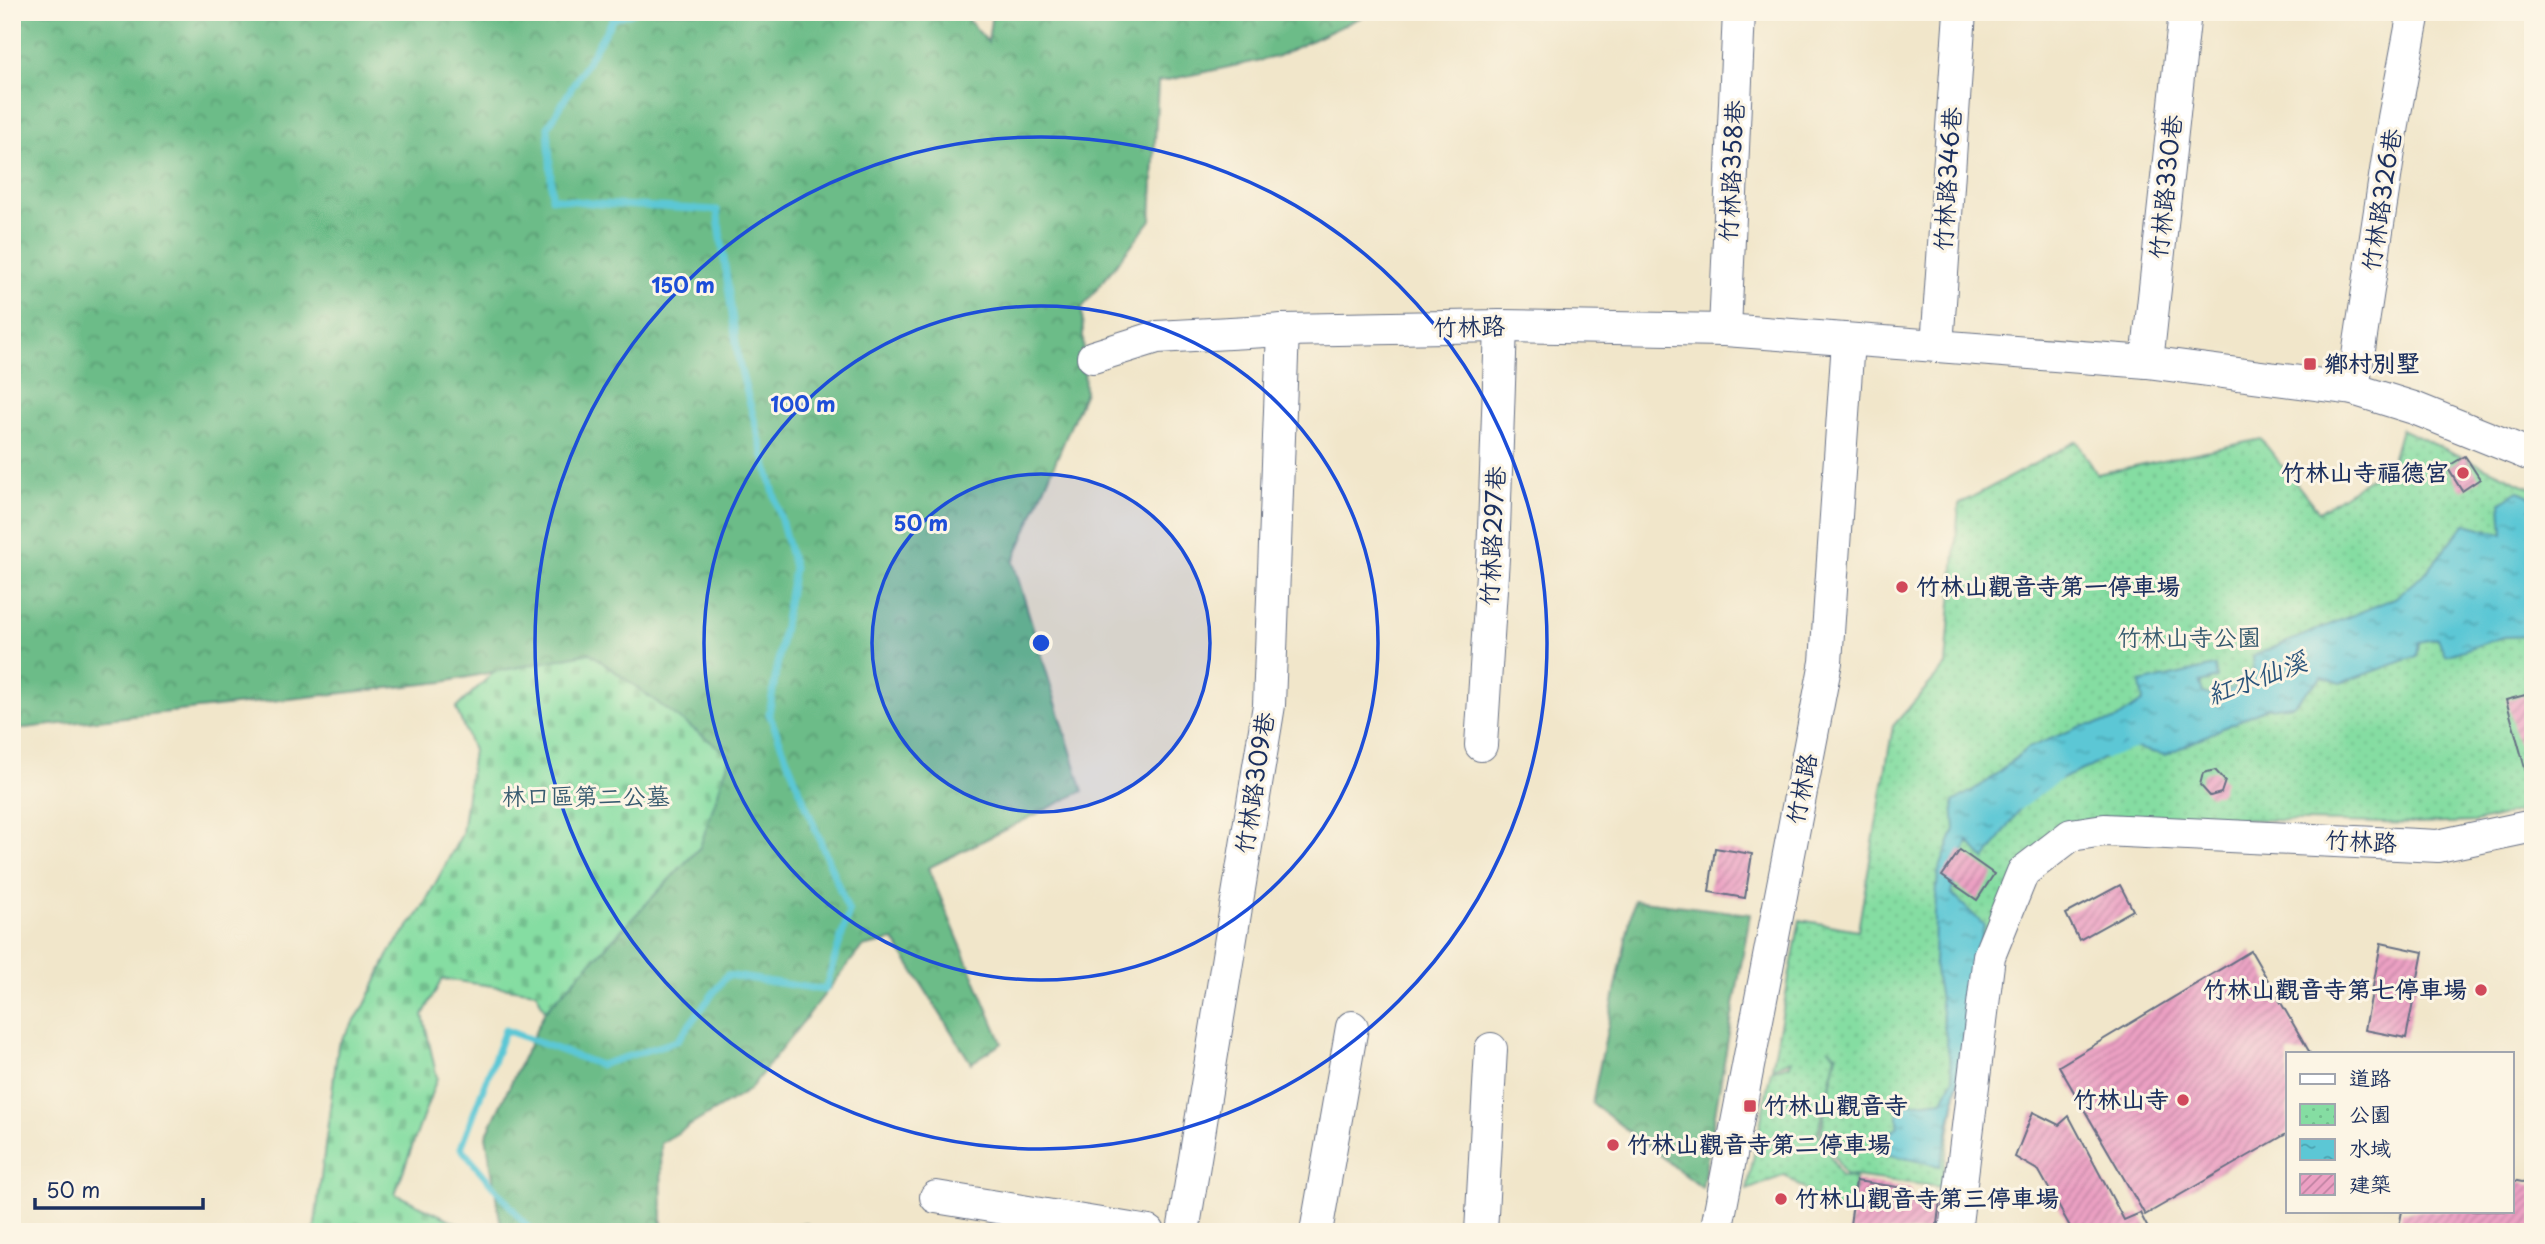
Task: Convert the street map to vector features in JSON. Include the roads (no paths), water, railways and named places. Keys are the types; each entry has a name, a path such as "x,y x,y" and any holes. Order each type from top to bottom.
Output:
{"street":[{"name":"竹林路358巷","path":"1725,330 1739,12"},
{"name":"竹林路346巷","path":"1937,346 1960,12"},
{"name":"竹林路330巷","path":"2147,362 2185,12"},
{"name":"竹林路326巷","path":"2353,389 2394,118 2414,12"},
{"name":"竹林路","path":"1093,357 1157,337 1283,330 1501,326 1725,330 2147,362 2353,389 2414,408 2533,456"},
{"name":"竹林路297巷","path":"1481,745 1493,558 1501,326"},
{"name":"竹林路309巷","path":"1182,1232 1269,705 1283,330"},
{"name":"竹林路","path":"1716,1232 1826,663 1848,341"},
{"name":"竹林路","path":"1955,1232 1989,956 2023,872 2071,835 2104,830 2438,846 2533,825"},
{"path":"1316,1232 1352,1027"},
{"path":"1481,1232 1491,1049"},
{"path":"936,1197 1149,1232"}],"water":[{"path":"2519,491 2533,498 2533,636 2504,637 2445,656 2438,638 2419,642 2417,656 2341,683 2322,677 2293,705 2266,708 2165,755 2123,745 2090,767 2032,791 1985,860 1968,841 1951,893 1984,925 1959,1076 1940,1166 1882,1153 1876,1144 1898,1126 1898,1105 1943,1100 1953,1079 1934,964 1938,873 1955,829 1953,802 1988,781 2028,748 2079,727 2114,721 2143,701 2140,683 2215,666 2217,678 2200,683 2203,693 2212,696 2238,686 2244,676 2254,671 2253,656 2395,598 2427,571 2465,524 2503,534 2501,502"}],"waterway":[{"path":"532,1232 461,1148 505,1030 600,1065 677,1041 727,975 825,990 849,912 769,714 794,568 739,363 717,210 599,204 552,198 548,127 613,19 633,12"},
{"name":"紅水仙溪","path":"2106,755 2137,744"},
{"name":"紅水仙溪","path":"2019,806 2057,778"}],"place":[{"name":"鄉村別墅","path":"2310,364"},
{"name":"竹林山寺福德宮","path":"2463,473"},
{"name":"竹林山觀音寺第一停車場","path":"1902,587"},
{"name":"竹林山觀音寺第七停車場","path":"2481,990"},
{"name":"竹林山寺","path":"2183,1100"},
{"name":"竹林山觀音寺","path":"1750,1106"},
{"name":"竹林山觀音寺第二停車場","path":"1613,1145"},
{"name":"竹林山觀音寺第三停車場","path":"1781,1199"}],"park label":[{"name":"竹林山寺公園","path":"2189,638"},
{"name":"林口區第二公墓","path":"586,797"}]}
